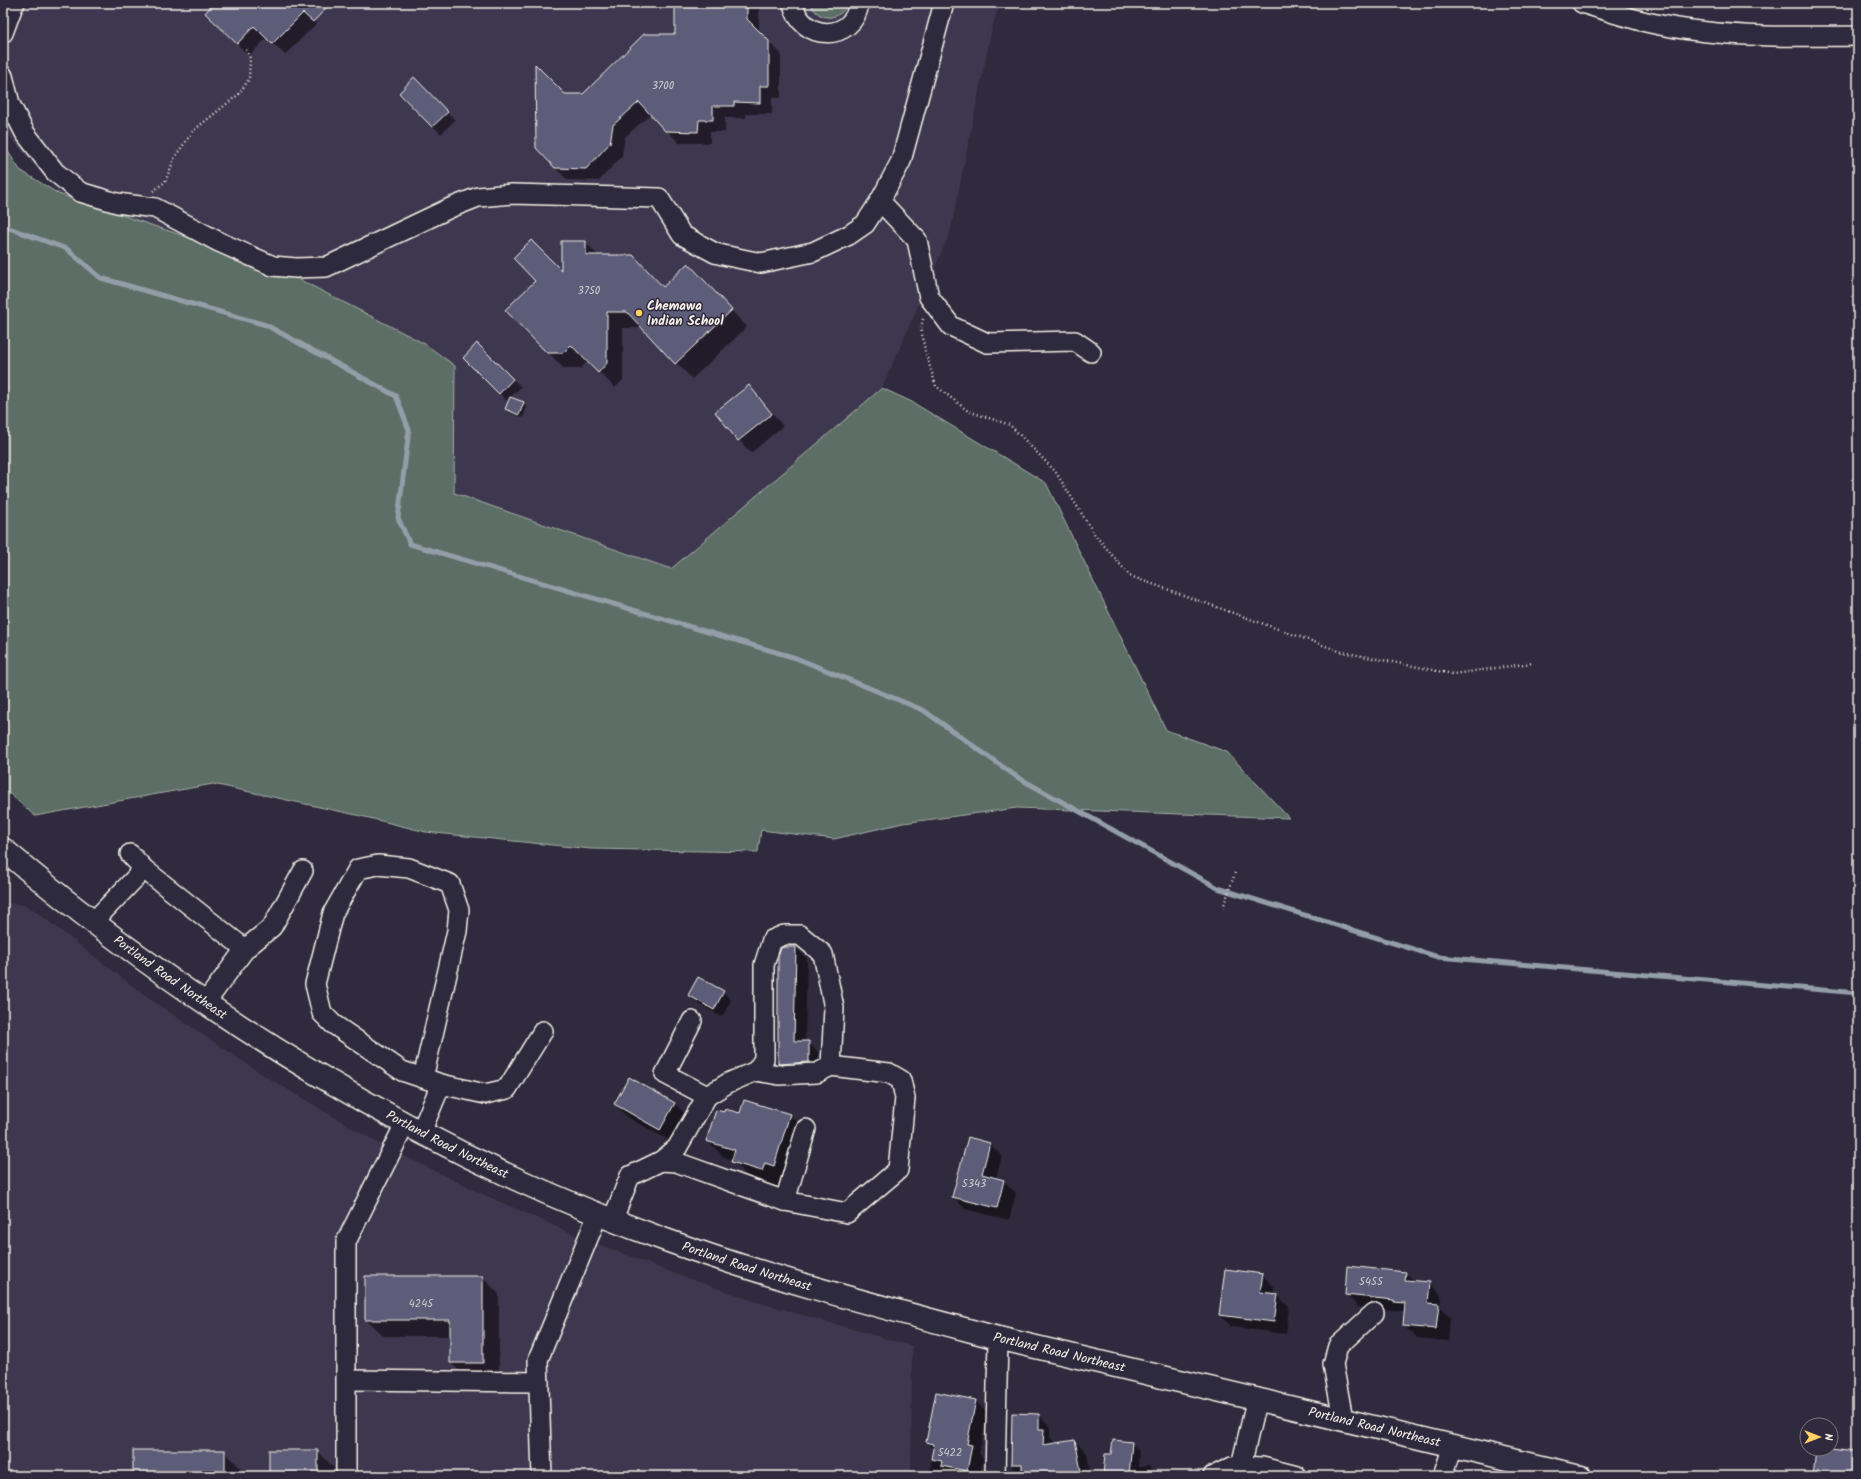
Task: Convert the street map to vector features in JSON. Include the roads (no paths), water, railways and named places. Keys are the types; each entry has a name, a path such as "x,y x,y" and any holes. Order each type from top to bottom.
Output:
{"main road":[{"name":"Portland Road Northeast","path":"4,852 157,968 284,1054 413,1128 508,1175 662,1239 834,1294 998,1338 1257,1398 1580,1476"}],"street":[{"path":"3,33 15,3"},
{"path":"793,3 797,15 804,24 813,30 824,33 835,32 845,27 853,20 859,3"},
{"path":"3,76 10,104 25,133 55,172 80,192 117,203 155,208 224,245 274,266 296,268 326,267 450,208 478,197 512,194 659,198 682,235 715,253 761,263 813,252 849,235 865,224 880,201 901,161 944,3"},
{"path":"1582,3 1638,20 1672,27 1729,34 1766,36 1858,36"},
{"path":"880,201 918,240 929,297 951,326 987,344 1075,341 1090,352"},
{"path":"130,854 144,869 245,949"},
{"path":"423,1078 457,931 459,910 450,884 409,868 378,865 358,869 332,913 315,984 322,1013 332,1024 402,1071 423,1078 441,1084 485,1094 507,1089 542,1031"},
{"path":"94,921 144,869"},
{"path":"206,1002 245,949 272,927 303,871"},
{"path":"756,1071 764,1059 764,965 772,940 784,935 800,935 823,954 834,1008 831,1066"},
{"path":"692,1021 665,1074 707,1096"},
{"path":"542,1476 538,1360 605,1216 630,1176 661,1162 677,1148 707,1096 728,1083 756,1071 779,1075 817,1073 831,1066 889,1073 901,1080 904,1098 898,1170 847,1213 785,1201 676,1162 661,1162"},
{"path":"346,1476 346,1242 413,1128 441,1084"},
{"path":"785,1201 806,1129"},
{"path":"1343,1419 1333,1364 1338,1346 1374,1313"},
{"path":"995,1476 998,1338"},
{"path":"347,1380 539,1382"},
{"path":"1242,1466 1257,1398"},
{"path":"1443,1476 1453,1446"},
{"path":"1213,1476 1232,1468 1242,1466 1262,1467 1297,1476"}],"waterway":[{"path":"3,224 6,227 67,249 101,278 266,325 396,396 409,430 398,518 410,544 796,658 923,710 1017,777 1218,888 1438,957 1858,993"}],"place":[{"name":"Chemawa Indian School","path":"639,313"}]}
